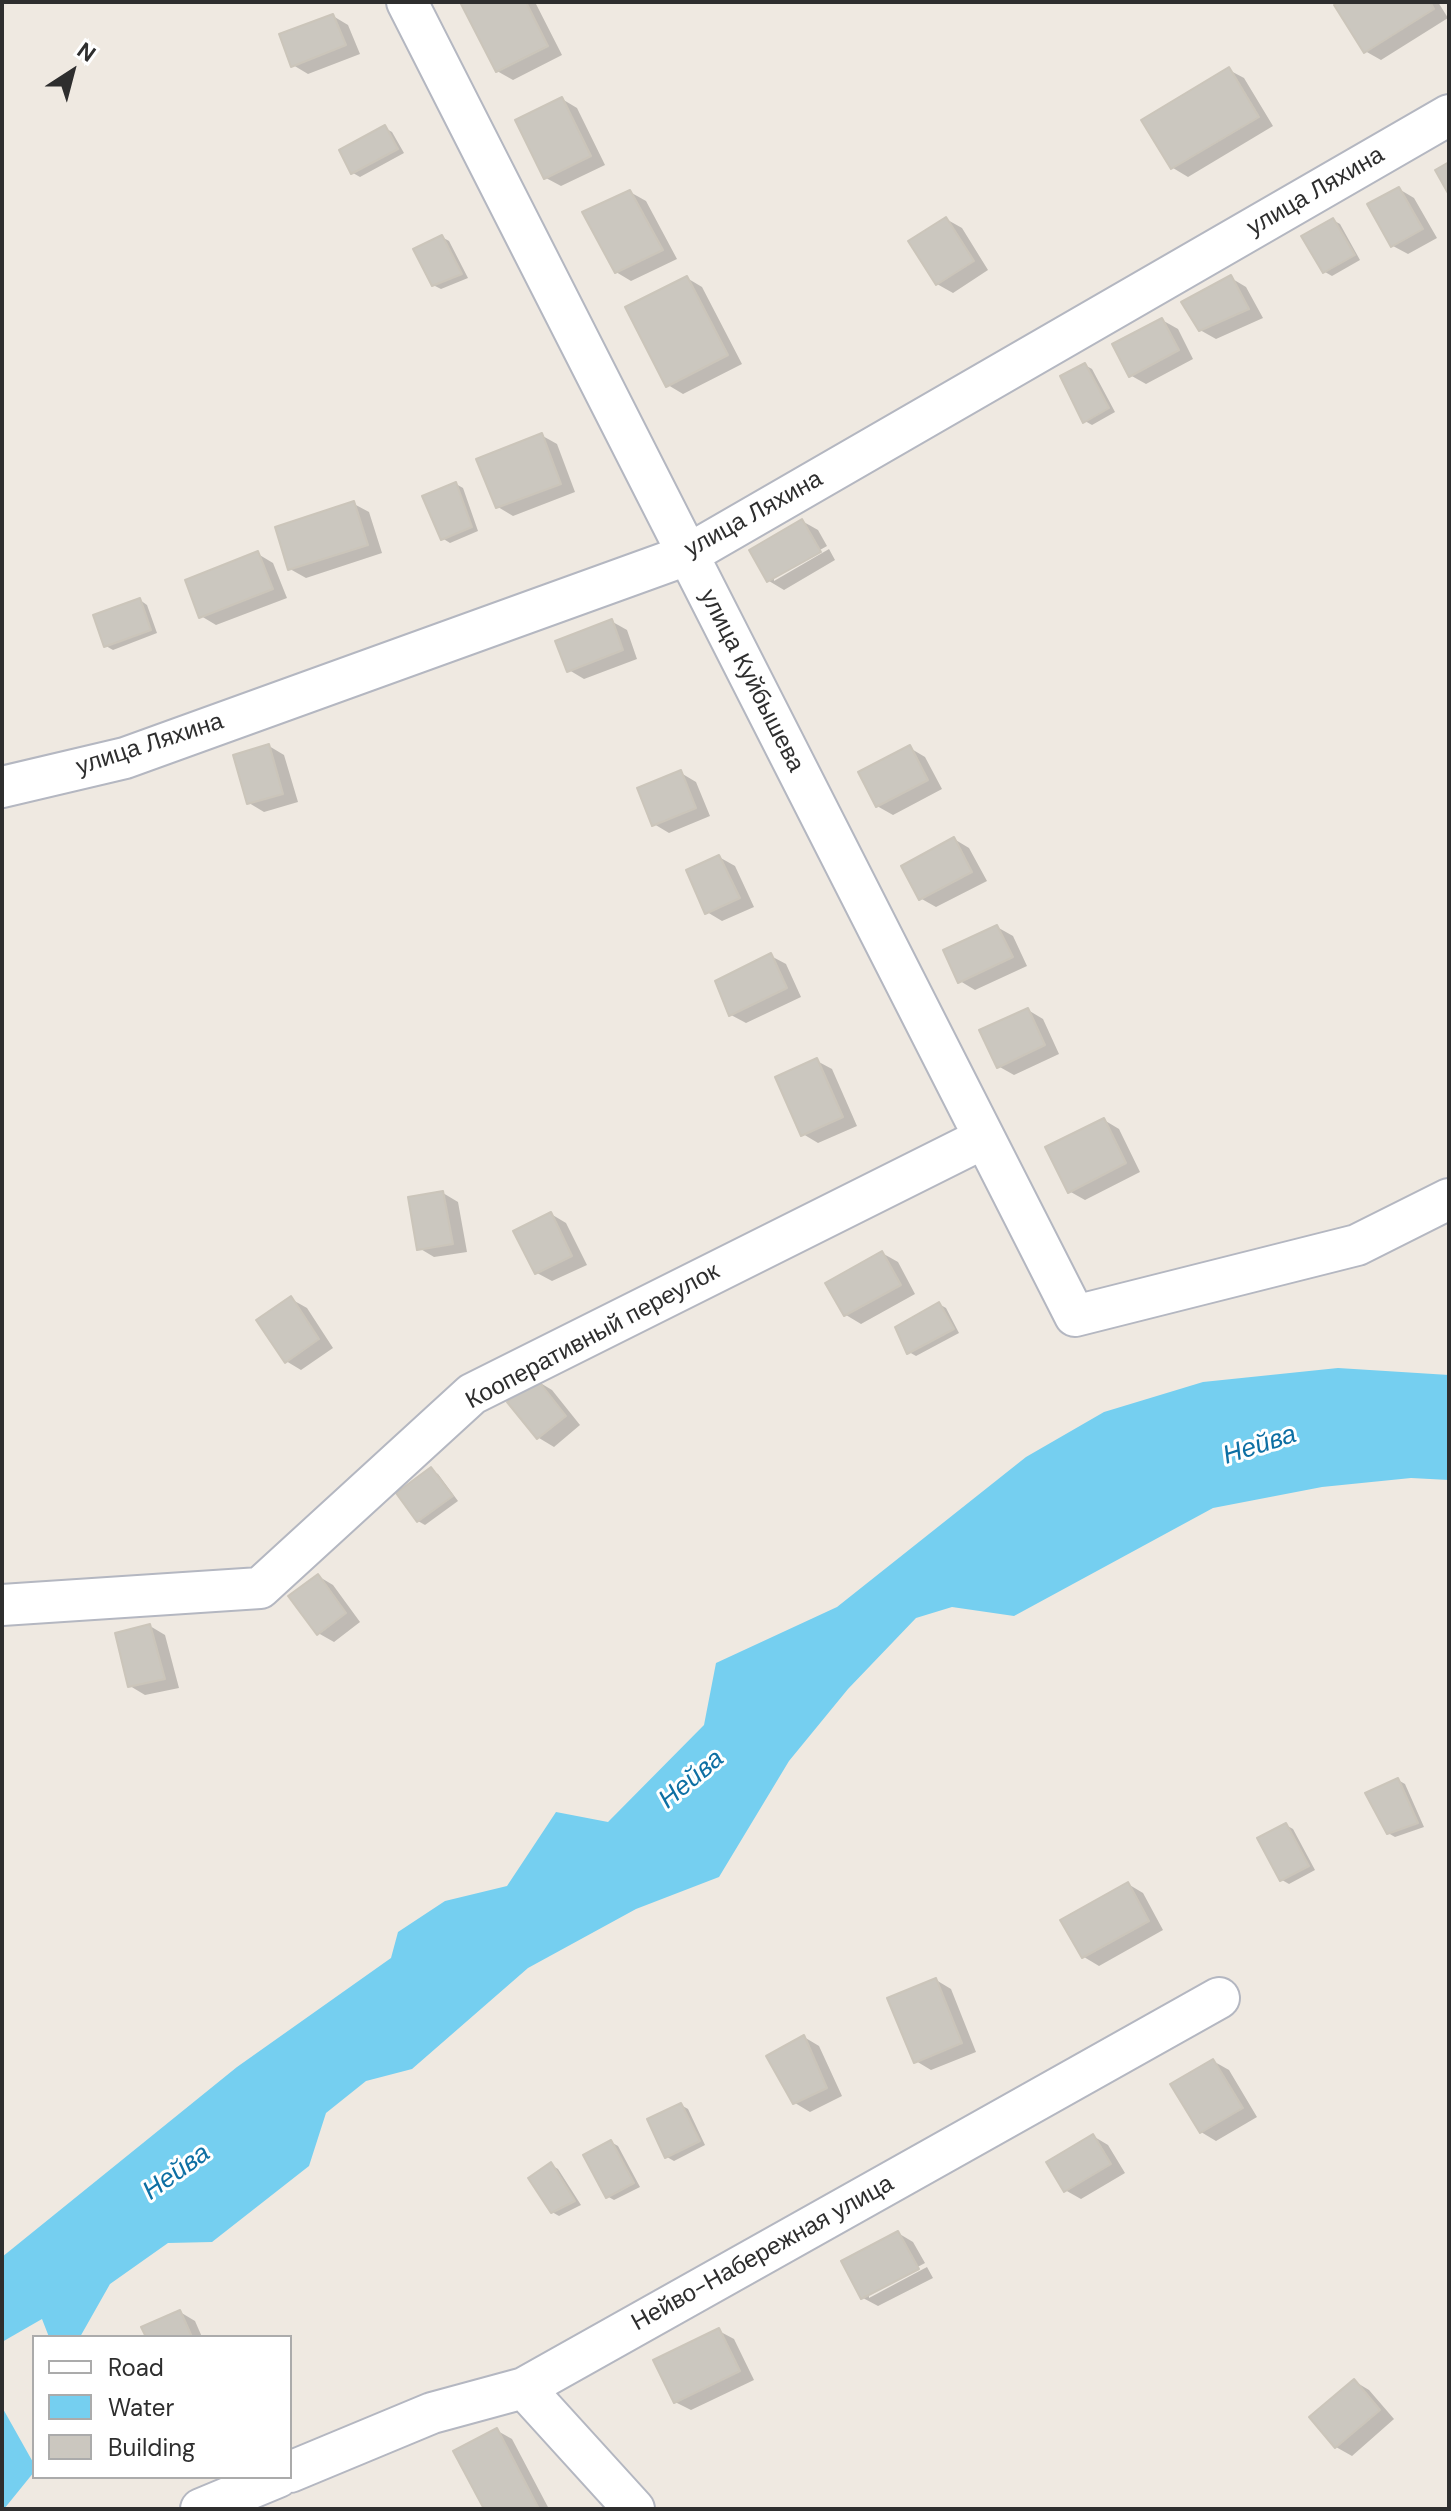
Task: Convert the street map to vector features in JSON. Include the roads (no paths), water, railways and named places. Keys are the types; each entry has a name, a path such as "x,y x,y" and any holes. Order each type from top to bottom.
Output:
{"street":[{"name":"улица Куйбышева","path":"407,2 1075,1316 1357,1245 1449,1199"},
{"name":"улица Ляхина","path":"2,787 125,758 687,555 1449,115"},
{"name":"Кооперативный переулок","path":"2,1605 260,1588 472,1394 984,1138"},
{"name":"Нейво-Набережная улица","path":"292,2471 432,2413 524,2388 1219,1998"},
{"path":"524,2388 634,2509"},
{"path":"201,2509 273,2479"}],"water":[{"name":"Нейва","path":"1338,1368 1449,1375 1449,1480 1411,1478 1322,1487 1213,1508 1014,1616 952,1607 916,1618 848,1689 789,1761 719,1877 636,1909 528,1968 412,2069 366,2081 326,2113 309,2166 212,2242 168,2243 110,2284 81,2335 48,2335 42,2319 2,2342 2,2257 237,2067 391,1958 398,1932 445,1901 507,1886 556,1812 608,1822 704,1725 716,1663 837,1607 1026,1457 1104,1412 1203,1382"},
{"path":"2,2407 32,2460 32,2474 4,2509"}]}
